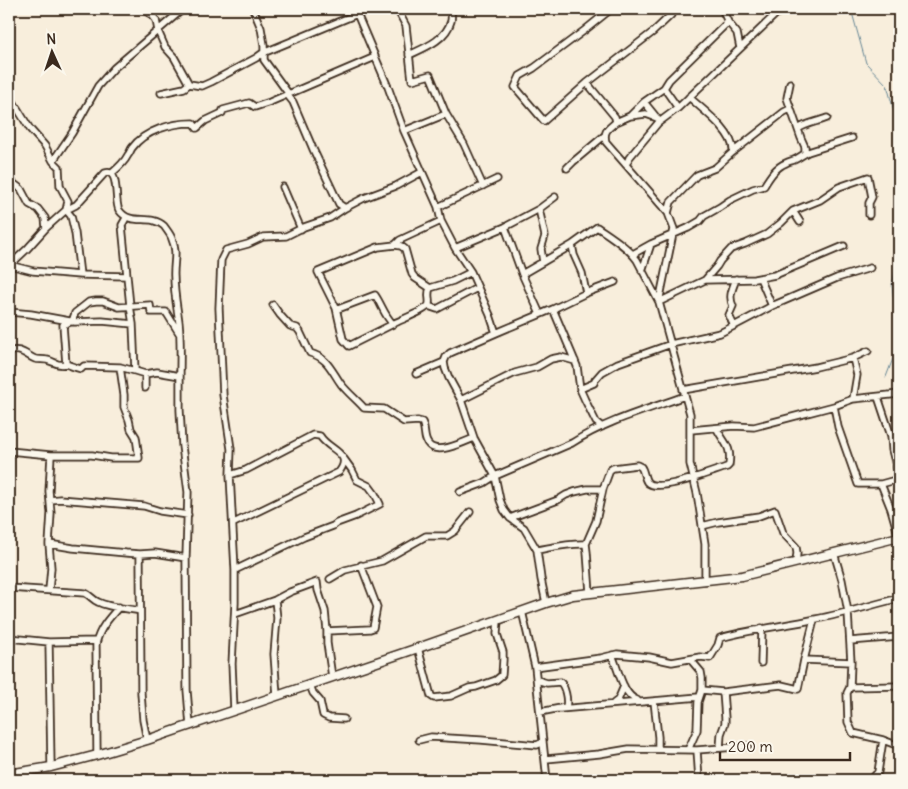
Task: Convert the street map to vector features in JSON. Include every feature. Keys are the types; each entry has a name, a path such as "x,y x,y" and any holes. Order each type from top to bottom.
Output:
{"main road":[{"path":"9,774 51,767 147,740 418,648 546,602 573,595 706,581 759,572 899,537"}],"street":[{"path":"142,9 156,20 158,31 165,47 174,57 189,84"},
{"path":"53,161 72,133 98,86 114,68 183,9"},
{"path":"253,9 261,28 266,65 293,102 339,204 345,208"},
{"path":"161,93 184,88 189,84 202,86 264,53 369,9"},
{"path":"398,9 406,26 412,80 430,75 446,114 464,144 482,186"},
{"path":"409,55 435,42 446,30 451,21 451,9"},
{"path":"611,9 534,68 520,76 515,87 544,121 587,83 653,32 671,14"},
{"path":"722,9 736,33 740,48"},
{"path":"624,163 658,121 678,108 776,14 786,9"},
{"path":"357,14 404,131 438,207 441,221 455,248 471,272 496,333"},
{"path":"630,116 644,102 664,88 728,22"},
{"path":"10,265 46,228 66,210 76,205 105,173 112,173 120,167 131,149 141,139 158,130 182,123 193,123 197,128 205,121 222,113 223,110 249,102 255,107 270,102 375,57"},
{"path":"587,83 615,117 616,122"},
{"path":"790,83 787,98 805,151 808,152"},
{"path":"664,88 678,108"},
{"path":"9,95 30,129 45,146 53,161 59,167 60,186 68,201 66,210"},
{"path":"689,97 718,122 733,146 733,152"},
{"path":"644,102 658,121"},
{"path":"668,213 671,202 697,174 715,168 790,109"},
{"path":"404,131 446,114"},
{"path":"567,168 604,136 607,130 616,122 630,116 646,114 658,121"},
{"path":"798,129 803,125 812,124 827,118"},
{"path":"604,136 606,142 668,213 674,232 659,302"},
{"path":"633,254 674,232 688,228 730,200 764,186 770,176 785,163 808,152 852,138"},
{"path":"234,710 232,664 236,570 230,475 231,449 223,395 219,308 222,260 226,250 248,244 263,237 286,236 330,218 364,198 396,186 422,172"},
{"path":"112,173 117,206 126,218 132,220 151,220 163,226 172,239 176,259 173,275 179,325 181,428 188,492 186,558 187,690 190,726"},
{"path":"659,302 704,280 731,249 768,234 793,211 820,200 839,187 868,177 872,198 868,203 869,215"},
{"path":"438,207 497,179"},
{"path":"9,180 21,189 29,204 38,209 45,218 46,228"},
{"path":"283,188 302,229"},
{"path":"455,248 504,227 539,209 555,197"},
{"path":"539,209 545,236 541,249 543,262"},
{"path":"66,210 71,216 75,233 80,275"},
{"path":"793,211 800,222"},
{"path":"126,218 122,225 133,324 135,371"},
{"path":"395,246 400,240 441,221"},
{"path":"504,227 540,314"},
{"path":"522,274 572,245 597,227 633,254 659,302 690,414 690,464 705,544 706,581"},
{"path":"642,271 651,244"},
{"path":"572,245 582,273 586,293"},
{"path":"428,306 422,311 349,346 343,338 336,308 318,272 378,247 401,246 405,249 412,274 430,288"},
{"path":"704,280 760,278 774,275 844,246"},
{"path":"10,265 33,271 127,276"},
{"path":"580,389 594,383 602,372 618,363 671,344 720,334 772,306 837,278 870,268"},
{"path":"430,288 453,281 471,272"},
{"path":"760,278 772,306"},
{"path":"734,326 729,315 733,306 730,294 736,279"},
{"path":"546,602 537,550 524,528 510,518 504,510 494,476 474,438 461,400 449,378 444,362 450,354 586,293 615,282"},
{"path":"428,306 428,292 430,288"},
{"path":"428,306 437,309 477,288"},
{"path":"336,308 338,309 375,295 386,317 393,324"},
{"path":"72,322 75,312 90,302 103,301 119,307 150,305 151,312 166,312 179,333"},
{"path":"273,305 290,326 300,332 310,353 322,357 342,385 364,408 384,409 404,422 422,422 428,445 437,449 458,445 474,438"},
{"path":"553,309 577,366 580,389 593,418 602,427"},
{"path":"9,312 72,322 102,321 133,324"},
{"path":"66,364 63,325 72,322"},
{"path":"9,352 16,350 33,358 61,365 73,365 80,369 84,366 120,368 145,374 157,372 180,376"},
{"path":"460,492 572,443 613,422 684,393 816,367 853,358 868,351"},
{"path":"461,400 516,374 537,367 546,360 562,357 575,361"},
{"path":"853,358 857,376 853,399"},
{"path":"416,374 444,362"},
{"path":"9,450 51,455 139,458 136,436 130,429 124,407 120,368"},
{"path":"145,374 145,388"},
{"path":"691,430 734,426 754,427 834,406 853,399 899,394"},
{"path":"878,397 891,436 892,450 899,473"},
{"path":"834,406 838,427 858,484 881,484 899,479"},
{"path":"590,593 586,544 596,521 603,489 610,470 616,467 637,466 641,467 649,484 673,485 729,465 727,444 717,429"},
{"path":"230,475 246,470 313,435 320,436 324,442 341,454 357,480 369,486 380,504 356,516 337,522 333,526 298,540 236,570"},
{"path":"49,590 51,568 49,491 51,455"},
{"path":"234,523 339,472 343,465 343,459"},
{"path":"881,484 899,537"},
{"path":"510,518 574,492 587,489 603,489"},
{"path":"50,500 60,499 144,506 160,511 188,514"},
{"path":"702,526 758,516 775,510 783,534 796,547 796,562"},
{"path":"330,579 345,570 382,561 426,536 447,536 455,531 470,512"},
{"path":"49,544 140,554 155,553 186,558"},
{"path":"537,550 562,545 586,544"},
{"path":"834,553 842,580 848,612 851,662 850,687 847,693 850,728 853,734 883,740 899,746"},
{"path":"140,554 140,693 142,720 147,740"},
{"path":"327,630 373,628 377,607 360,565"},
{"path":"235,614 317,582 325,611 332,677"},
{"path":"9,588 85,593 99,603 140,611"},
{"path":"535,667 627,654 672,662 710,658 718,646 720,638 762,628 814,620 899,598"},
{"path":"275,600 277,618 274,654 277,696"},
{"path":"97,755 96,641 98,634 120,607"},
{"path":"522,611 537,680 547,780"},
{"path":"418,648 431,696 434,698 451,696 469,688 496,680 502,674 504,660 497,634 498,620"},
{"path":"702,690 723,692 781,685 798,689 814,620"},
{"path":"761,663 762,628"},
{"path":"9,638 49,642 96,641"},
{"path":"850,641 899,638"},
{"path":"49,642 51,767"},
{"path":"612,655 624,686 631,698 641,701"},
{"path":"688,750 697,730 698,702 702,690 701,672 690,659"},
{"path":"804,660 851,662"},
{"path":"537,680 547,683 560,682 563,684 567,704 566,707 560,709"},
{"path":"310,685 313,693 320,701 323,715 329,718 344,719"},
{"path":"614,704 618,700 624,686"},
{"path":"850,687 899,686"},
{"path":"720,748 725,718 723,692"},
{"path":"540,712 699,697"},
{"path":"654,701 658,749"},
{"path":"419,740 431,737 536,745 544,742"},
{"path":"871,780 878,772 883,740"},
{"path":"546,759 629,749 697,750 748,746"},
{"path":"697,750 699,780"}],"waterway":[{"path":"851,9 866,63 887,85 898,126 899,155"},
{"path":"886,377 899,343 892,285 895,272 899,267"}]}
